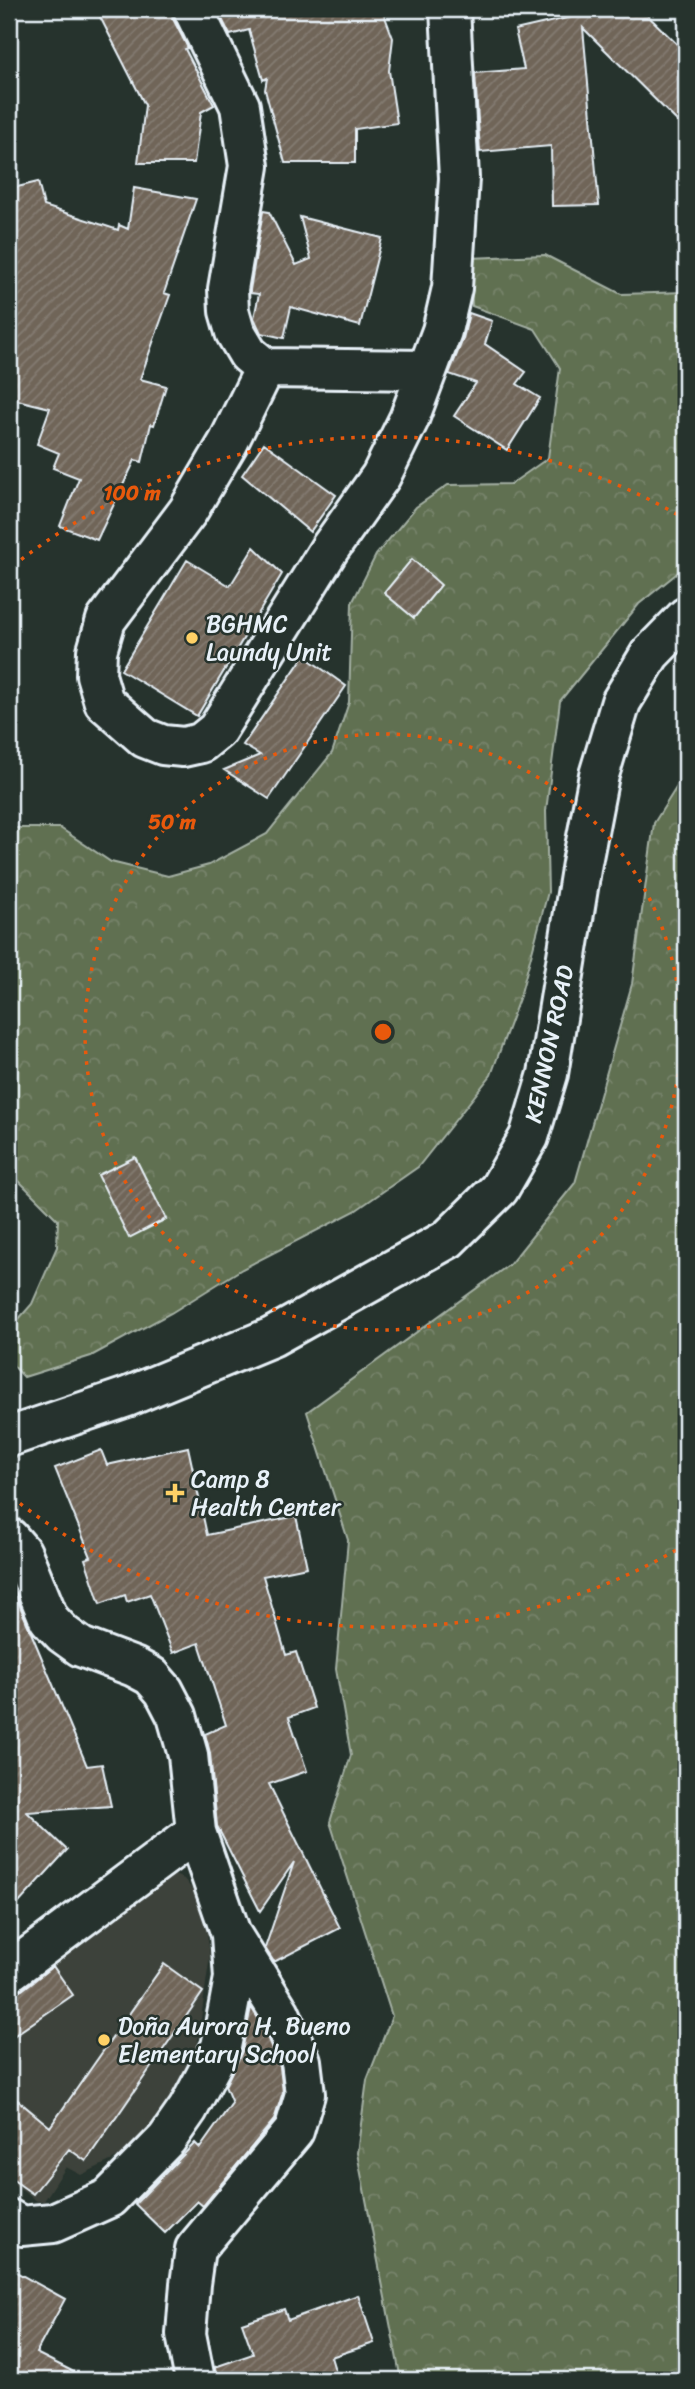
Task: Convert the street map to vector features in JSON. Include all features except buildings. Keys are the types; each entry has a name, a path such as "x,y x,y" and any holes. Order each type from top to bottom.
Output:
{"main road":[{"path":"193,9 240,106 249,166 228,289 229,311 235,331 248,354 265,368 427,370"},
{"path":"265,368 228,443 188,511 106,620 97,650 96,675 104,702 145,738 163,745 183,747 201,743 217,730 330,548 381,476 409,419 442,331 452,288 460,178 450,9"},
{"name":"KENNON ROAD","path":"9,1437 127,1396 272,1337 449,1239 499,1189 529,1137 548,1074 599,775 621,702 650,654 686,617"},
{"path":"9,1538 22,1553 49,1619 63,1634 81,1647 151,1676 164,1691 177,1716 188,1755 197,1832 232,1934 279,2013 301,2061 305,2094 294,2131 195,2249 186,2334 195,2380"},
{"path":"9,1972 197,1832"},
{"path":"9,2219 21,2226 53,2223 109,2198 167,2139 188,2109 221,2047 234,1978 232,1934"}],"shaded area":[{"name":"Doña Aurora H. Bueno Elementary School","path":"165,1871 184,1879 196,1894 207,1933 210,1955 196,2054 160,2122 121,2156 81,2175 66,2167 44,2201 37,2201 9,2182 9,1987"}],"green space":[{"path":"545,255 621,294 686,292 686,566 639,604 560,701 546,811 548,892 521,993 491,1075 418,1167 355,1211 242,1269 171,1313 91,1356 24,1377 9,1361 9,1330 32,1304 57,1247 58,1220 9,1171 9,828 60,828 111,862 168,876 209,865 267,834 332,753 349,702 352,603 376,555 416,507 448,485 511,484 548,458 560,368 535,329 472,306 470,258"},
{"path":"686,772 686,2380 401,2380 357,2153 367,2080 392,2016 330,1822 351,1755 336,1669 348,1540 307,1412 510,1264 575,1183 632,984 654,823"}],"place":[{"name":"BGHMC Laundy Unit","path":"192,638"},
{"name":"Camp 8 Health Center","path":"175,1493"},
{"name":"Doña Aurora H. Bueno Elementary School","path":"104,2040"}]}
